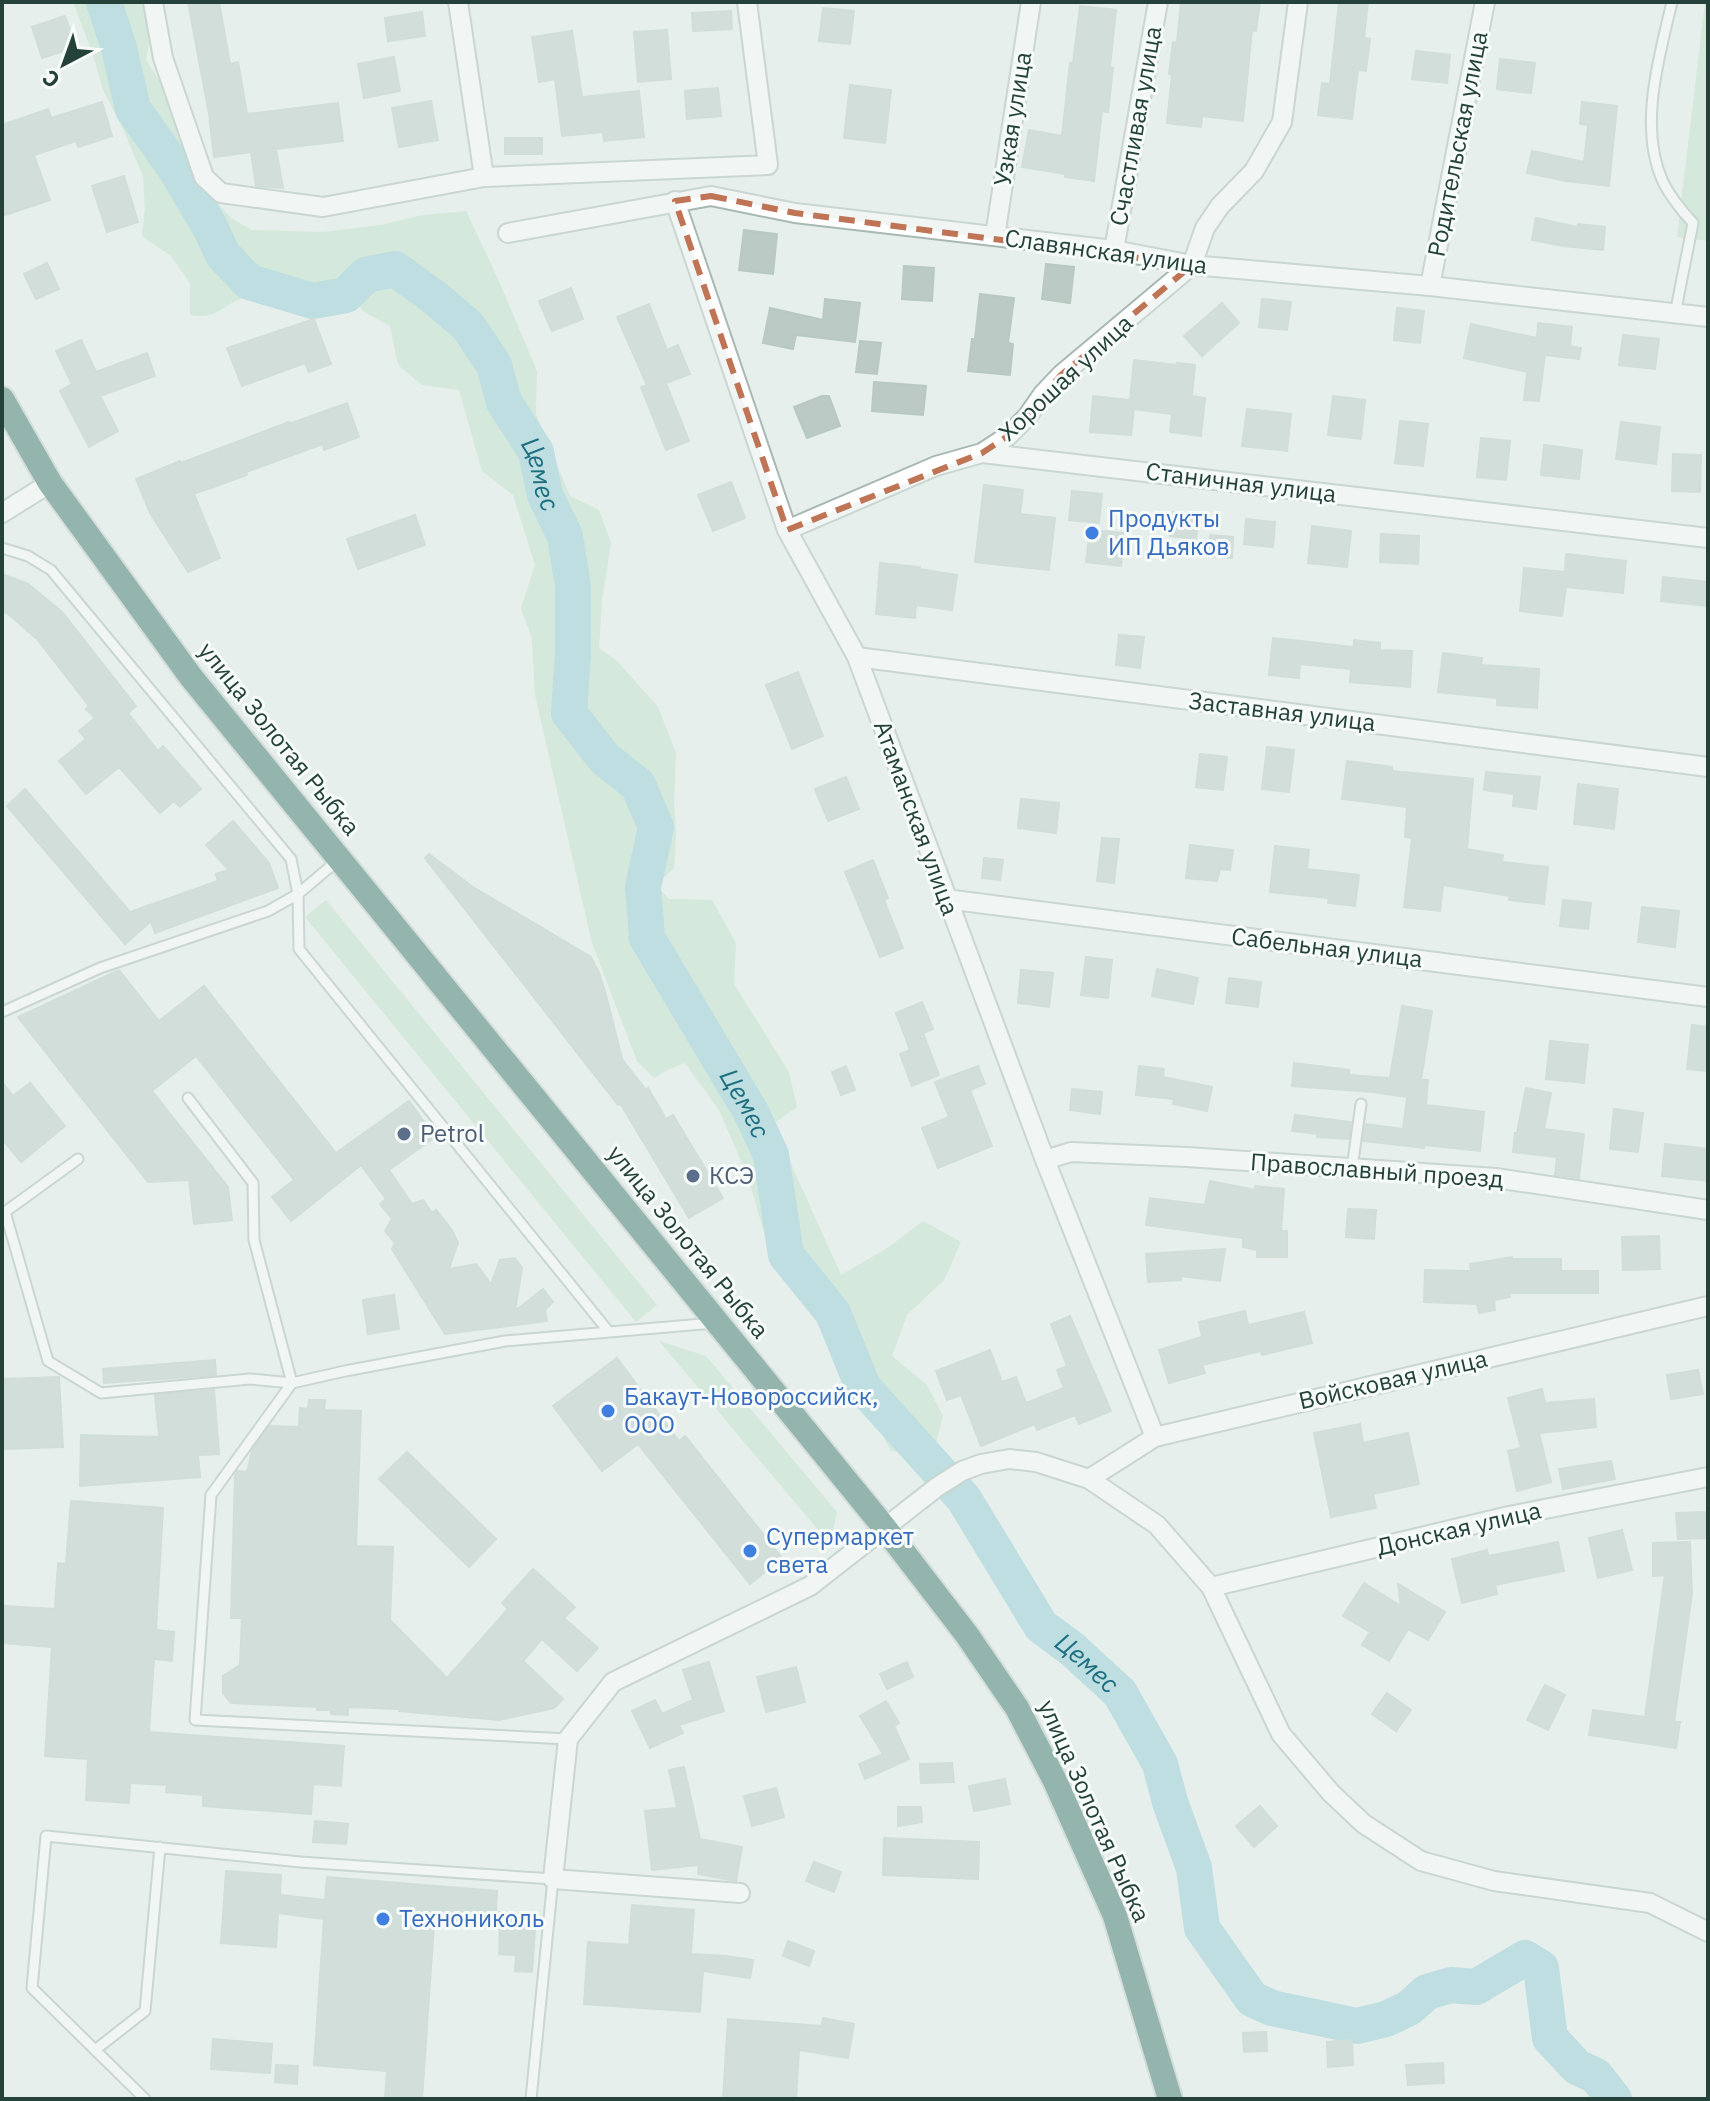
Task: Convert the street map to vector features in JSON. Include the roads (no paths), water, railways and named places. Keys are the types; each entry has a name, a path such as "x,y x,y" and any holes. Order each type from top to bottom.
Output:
{"highway":[{"name":"улица Золотая Рыбка","path":"2,399 50,483 191,677 884,1527 967,1635 1017,1708 1055,1781 1115,1916 1170,2099"}],"street":[{"path":"153,2 163,58 204,177 221,193 323,207 484,177 768,165 747,2"},
{"path":"458,2 484,177"},
{"name":"Узкая улица","path":"995,236 1031,2"},
{"name":"Счастливая улица","path":"1114,250 1158,2"},
{"path":"1192,265 1205,228 1220,206 1254,171 1282,122 1298,2"},
{"name":"Родительская улица","path":"1430,286 1485,2"},
{"name":"Славянская улица","path":"508,233 711,196 795,213 1114,250 1192,265 1430,286 1708,317"},
{"name":"Атаманская улица","path":"675,201 787,530 857,657 1045,1160 1155,1437"},
{"name":"Хорошая улица","path":"982,453 1008,436 1061,375 1192,265"},
{"name":"Станичная улица","path":"787,530 936,466 982,453 1708,538"},
{"path":"2,513 50,483"},
{"name":"Заставная улица","path":"857,657 1708,767"},
{"name":"Сабельная улица","path":"946,899 1708,997"},
{"name":"Православный проезд","path":"1045,1160 1071,1152 1496,1178 1708,1210"},
{"name":"Войсковая улица","path":"1089,1479 1155,1437 1708,1306"},
{"path":"740,1893 553,1879 568,1739 613,1682 810,1586 884,1527 962,1471 1009,1459 1036,1462 1089,1479 1157,1525 1211,1587 1281,1734 1331,1793 1364,1824 1421,1861 1494,1881 1650,1903 1708,1932"},
{"name":"Донская улица","path":"1211,1587 1509,1516 1708,1477"}],"lane":[{"path":"1672,2 1654,83 1652,116 1653,142 1664,182 1677,205 1693,223 1675,314"},
{"path":"2,548 28,556 51,570 291,859 298,894 299,949 609,1332"},
{"path":"2,1012 100,968 268,911 298,894 340,859"},
{"path":"188,1098 253,1183 254,1240 292,1383"},
{"path":"1352,1168 1361,1104"},
{"path":"78,1159 5,1212 48,1361 101,1393 250,1379 292,1383 505,1341 718,1323"},
{"path":"292,1383 211,1495 195,1720 568,1739"},
{"path":"145,2099 32,1988 46,1836 300,1862 553,1879 531,2099"},
{"path":"95,2050 145,2011 160,1847"}],"waterway":[{"name":"Цемес","path":"104,2 119,48 133,109 175,168 223,255 249,282 313,301 346,295 366,275 395,269 468,326 494,365 504,402 536,452 545,495 565,536 573,586 569,713 605,759 638,785 656,827 643,887 647,938 751,1112 771,1155 786,1255 833,1313 863,1387 964,1499 1041,1626 1072,1649 1120,1693 1160,1764 1194,1868 1202,1928 1252,1999 1272,2008 1357,2026 1386,2019 1409,2008 1427,1992 1451,1985 1476,1987 1525,1958 1541,1968 1550,2038 1577,2067 1596,2076 1614,2099"}],"place":[{"name":"Продукты ИП Дьяков","path":"1092,533"},
{"name":"Petrol","path":"404,1134"},
{"name":"КСЭ","path":"693,1176"},
{"name":"Бакаут-Новороссийск, ООО","path":"608,1411"},
{"name":"Супермаркет света","path":"750,1551"},
{"name":"Технониколь","path":"383,1919"}]}
